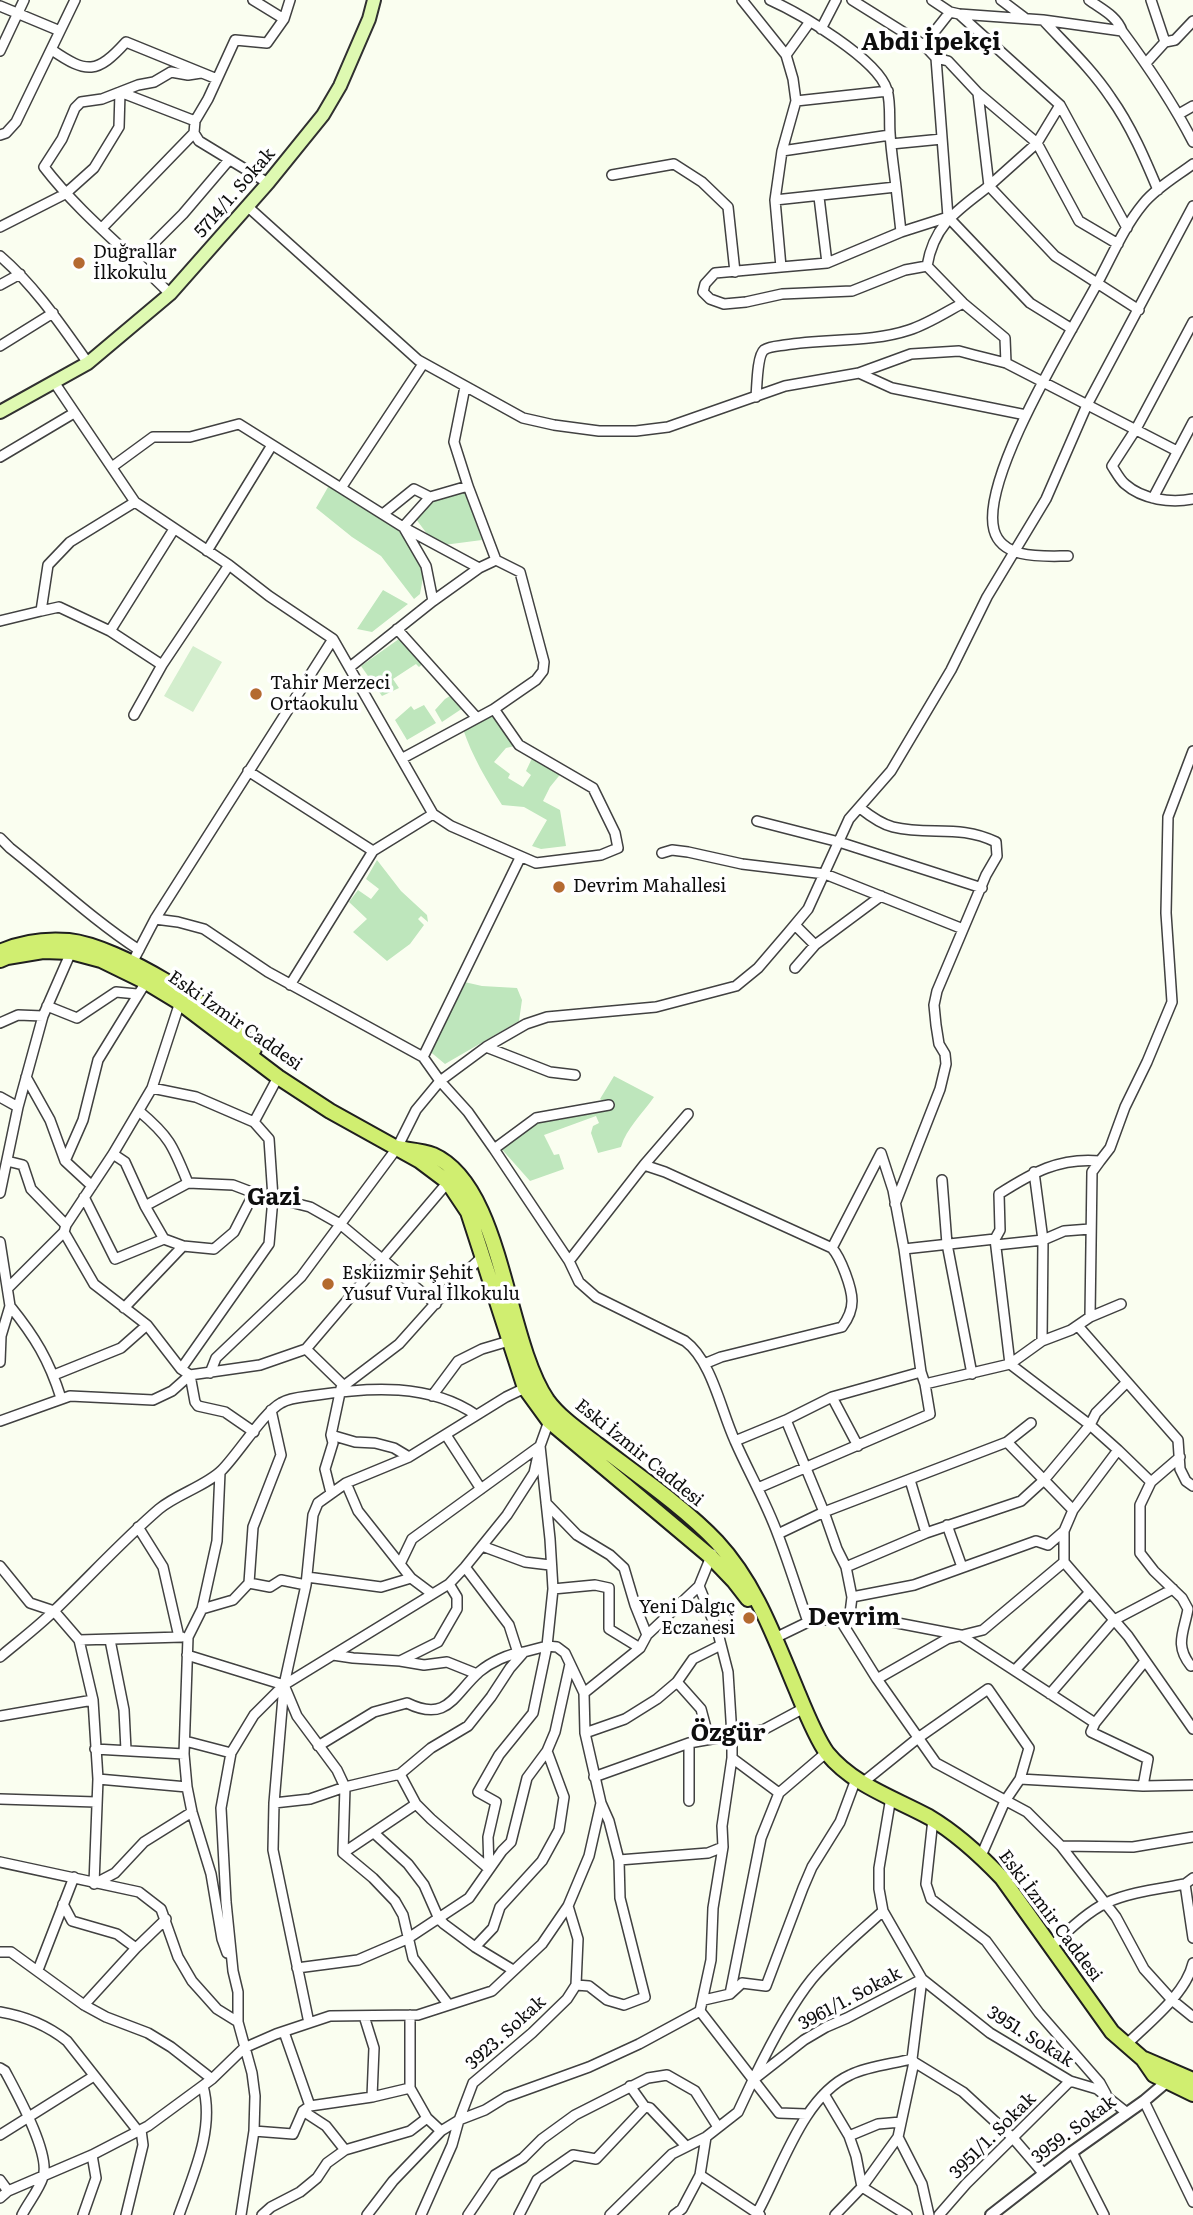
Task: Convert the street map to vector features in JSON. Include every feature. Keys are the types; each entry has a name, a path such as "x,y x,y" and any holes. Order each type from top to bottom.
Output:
{"main road":[{"name":"5714/1. Sokak","path":"0,412 88,363 170,294 268,183 323,115 340,86 369,19 374,0"},
{"path":"0,951 17,944 43,941 70,941 94,946 181,997"},
{"name":"Eski İzmir Caddesi","path":"0,960 43,951 71,952 130,968 141,988 181,997 278,1077 330,1111 421,1161 448,1182 468,1212 525,1388 549,1421 711,1557 766,1619"},
{"name":"Eski İzmir Caddesi","path":"397,1148 433,1155 455,1170 471,1190 482,1211 526,1356 537,1384 549,1403 568,1422 687,1515 717,1542 743,1575 762,1607 804,1708 827,1752 858,1782 933,1819 981,1856 1002,1878 1112,2032 1143,2059 1154,2075 1193,2080"},
{"name":"Eski İzmir Caddesi","path":"1171,2077 1193,2094"}],"street":[{"path":"0,51 24,0"},
{"path":"0,135 16,122 75,0"},
{"path":"253,0 284,19"},
{"path":"268,183 199,141 194,133 195,121 234,40 267,43 284,19 290,0"},
{"path":"742,0 786,55 796,101 782,151 775,200 781,267"},
{"path":"770,0 791,9 821,29 867,61 881,76 888,91 901,232"},
{"path":"821,29 836,0"},
{"path":"852,0 924,45 936,58 948,61 978,93 1037,143 1079,221 1118,244"},
{"path":"932,0 954,13 1060,105 1127,228"},
{"path":"1001,0 1026,18"},
{"path":"1089,0 1121,26 1179,114 1193,142"},
{"path":"1151,0 1165,42"},
{"path":"0,6 60,32"},
{"path":"924,45 954,13"},
{"path":"954,13 1026,18 1122,31"},
{"path":"1043,20 1079,58 1111,98 1142,153 1158,190"},
{"path":"1146,63 1165,42 1175,40 1193,21"},
{"path":"786,55 809,23"},
{"path":"52,50 81,68 94,67 110,60 126,42 217,79"},
{"path":"927,266 929,251 948,217 936,58"},
{"path":"170,294 65,194 44,167 62,139 75,108 81,102 102,99 154,82 171,72 188,75 201,73"},
{"path":"796,101 888,91"},
{"path":"120,92 195,121"},
{"path":"0,227 65,194 94,168 119,127 120,92"},
{"path":"978,93 989,186 1055,256 1139,310"},
{"path":"927,266 905,270 852,291 782,294 724,304 710,299 703,292 705,284 715,273 827,263 901,232 948,217 989,186 1037,143 1060,105"},
{"path":"1179,114 1193,106"},
{"path":"102,228 194,133"},
{"path":"782,151 891,139 942,139"},
{"path":"137,260 183,214 229,160"},
{"path":"612,175 674,164 702,182 728,207 735,272"},
{"path":"1068,556 1038,556 1014,552 1002,543 994,530 993,505 998,483 1043,380 1127,228 1144,202 1193,164"},
{"path":"775,200 896,187"},
{"path":"819,197 827,263"},
{"path":"247,206 405,350 423,363 523,418 599,431 636,431 668,427 785,386 859,373 911,354 959,351 1006,363 1177,451"},
{"path":"210,1373 216,1358 300,1277 397,1148 416,1110 440,1081 486,1046 526,1024 547,1017 656,1007 736,986 758,968 795,925 808,909 849,819 891,771 915,733 951,670 987,597 1046,499 1087,405 1189,223 1193,206"},
{"path":"948,217 1030,303 1072,329"},
{"path":"0,256 20,274 53,313 88,363"},
{"path":"927,266 963,303 1005,338 1006,363"},
{"path":"0,285 20,274"},
{"path":"756,397 759,358 763,351 804,342 866,338 910,330 963,303"},
{"path":"0,346 53,313"},
{"path":"1193,322 1136,429 1112,466 1123,484 1140,495 1169,501 1193,499"},
{"path":"341,488 423,363"},
{"path":"859,373 892,388 1026,415"},
{"path":"54,382 135,502 333,639 433,814 451,826 536,863 601,855 618,848 615,833 593,788 519,745 494,709"},
{"path":"402,758 494,709 536,680 543,671 544,662 520,572 496,560 454,442 465,387"},
{"path":"0,457 74,414"},
{"path":"1153,498 1193,423"},
{"path":"112,467 153,438 190,437 239,425 403,527 479,568"},
{"path":"206,551 272,445"},
{"path":"403,527 430,497 468,486"},
{"path":"383,514 414,489 430,497"},
{"path":"41,611 48,565 70,542 135,502"},
{"path":"403,527 426,566 433,601"},
{"path":"110,631 174,529"},
{"path":"350,667 433,601 479,568 496,560"},
{"path":"134,715 162,666 229,565"},
{"path":"0,621 59,607 110,631 162,666"},
{"path":"397,629 477,718"},
{"path":"130,968 155,919 333,639"},
{"path":"1090,1317 1091,1172 1110,1148 1125,1107 1172,1002 1166,913 1168,817 1193,751"},
{"path":"248,771 373,851"},
{"path":"860,808 891,827 915,831 963,831 980,834 996,842 997,856 986,875 937,990 934,1005 939,1044 945,1054 946,1064 940,1089 895,1204"},
{"path":"290,985 373,851 433,814"},
{"path":"757,821 839,842 982,888"},
{"path":"0,838 93,918 139,950"},
{"path":"663,853 672,850 688,852 742,864 825,874 963,929"},
{"path":"423,1058 520,858"},
{"path":"795,968 815,945 881,896"},
{"path":"155,919 204,929 290,985 423,1058 468,1112 494,1149 569,1261 579,1282 596,1297 696,1349 778,1534 808,1622"},
{"path":"795,925 815,945"},
{"path":"0,1193 18,1107 43,1016 71,952"},
{"path":"47,1006 77,1018 116,992 141,988"},
{"path":"65,1161 83,1120 98,1060 141,988"},
{"path":"9,1287 65,1228 113,1154 152,1088 181,997"},
{"path":"0,1023 18,1016 43,1016"},
{"path":"486,1046 550,1072 575,1075"},
{"path":"26,1077 50,1120 65,1161 92,1186"},
{"path":"254,1122 278,1077"},
{"path":"152,1088 196,1097 254,1122 269,1139 273,1198 269,1244 181,1369"},
{"path":"0,1097 18,1107"},
{"path":"494,1149 536,1118 609,1105"},
{"path":"138,1111 159,1127 172,1143 188,1183"},
{"path":"569,1261 644,1165 688,1114"},
{"path":"758,1488 930,1414 921,1372 904,1249 881,1153 832,1248"},
{"path":"113,1154 125,1162 164,1239 183,1246 214,1249 234,1232 254,1193"},
{"path":"1100,1161 1079,1159 1034,1172 999,1194 1000,1230 996,1242 1010,1364 1090,1424 1152,1482"},
{"path":"7,1161 23,1166 31,1189 65,1228 94,1284 147,1325 181,1369 190,1375 198,1406 228,1414 254,1432"},
{"path":"644,1165 832,1248 839,1256 852,1300 849,1317 842,1327 721,1357 704,1364"},
{"path":"1034,1172 1043,1240 1042,1341"},
{"path":"942,1180 947,1244 972,1374"},
{"path":"0,1421 61,1398 77,1396 153,1400 172,1391 190,1375 260,1365 306,1349 448,1182"},
{"path":"145,1206 188,1183 233,1185 310,1207 340,1224 436,1304"},
{"path":"84,1197 115,1259 164,1239"},
{"path":"904,1249 947,1244 1043,1240 1064,1231 1090,1228"},
{"path":"0,1241 10,1306 1,1335 0,1362"},
{"path":"124,1307 183,1246"},
{"path":"331,1493 325,1469 333,1443 331,1435 341,1388 399,1344 450,1287 483,1256"},
{"path":"925,1384 1010,1364 1042,1341 1121,1304"},
{"path":"10,1306 34,1336 54,1375 61,1398"},
{"path":"54,1375 121,1348 147,1325"},
{"path":"1078,1325 1178,1440 1180,1469 1186,1481 1193,1486"},
{"path":"432,1396 458,1361 482,1349 509,1341"},
{"path":"306,1349 341,1388"},
{"path":"735,1441 832,1397 921,1372"},
{"path":"846,1567 926,1532 1021,1501 1044,1480 1096,1413 1127,1382"},
{"path":"0,1657 54,1611 138,1527 167,1502 220,1472 271,1410 284,1401 341,1388 381,1389 432,1396 476,1415"},
{"path":"309,2023 273,1850 274,1803 284,1685 307,1581 313,1515 318,1503 346,1483 409,1457 525,1388"},
{"path":"832,1397 858,1446"},
{"path":"202,1609 233,1600 248,1583 253,1527 281,1455 271,1410"},
{"path":"786,1420 846,1567 852,1597 849,1620"},
{"path":"233,1971 221,1808 231,1753 254,1714 284,1685 449,1584 507,1516 534,1473 549,1421"},
{"path":"778,1534 824,1512 1007,1442 1031,1423"},
{"path":"331,1435 355,1443 375,1443 394,1448 409,1457"},
{"path":"446,1435 481,1489"},
{"path":"1007,1442 1073,1510"},
{"path":"400,1564 412,1539 540,1446"},
{"path":"489,1869 488,1837 496,1802 478,1792 499,1755 533,1713 547,1646 553,1589 540,1446"},
{"path":"1118,1450 1073,1510 1064,1531 1064,1562 1114,1620 1193,1729"},
{"path":"1180,1457 1152,1482 1140,1505 1140,1553 1188,1608 1181,1647 1183,1657 1191,1666"},
{"path":"183,1637 202,1609 217,1541 220,1472"},
{"path":"910,1480 926,1532"},
{"path":"346,1483 358,1511 411,1578 431,1593"},
{"path":"546,1503 577,1535 624,1568 647,1635"},
{"path":"947,1525 962,1567"},
{"path":"138,1527 163,1567 187,1655 184,1754 187,1787 211,1874 222,1939 238,1992 238,2022 252,2073 255,2096 254,2131 241,2215"},
{"path":"852,1597 914,1585 1036,1541 1048,1545 1064,1531"},
{"path":"584,1693 639,1648 647,1635 699,1586 717,1542"},
{"path":"482,1546 525,1562 550,1565"},
{"path":"877,1679 947,1639 983,1630 1064,1562"},
{"path":"0,1566 30,1603 54,1611 79,1640 93,1700 98,1779 94,1884"},
{"path":"465,1567 509,1625 521,1653"},
{"path":"248,1583 270,1587 281,1580 381,1587 411,1578"},
{"path":"400,1661 438,1642 457,1609 457,1597 449,1584"},
{"path":"553,1589 596,1585 609,1588 608,1629 639,1648"},
{"path":"367,2215 393,2181 440,2131 506,2097 589,2067 639,2044 700,2011 711,1960 713,1908 723,1847 722,1826 732,1758 732,1736 728,1672 699,1586"},
{"path":"1050,1693 1114,1620 1173,1589"},
{"path":"1015,1670 1090,1592"},
{"path":"839,1618 877,1679 936,1763 1027,1812 1060,1846 1104,1903 1127,1936 1144,1969 1172,2000 1193,2017"},
{"path":"775,1638 808,1622 839,1618 887,1621 960,1635 1096,1723"},
{"path":"79,1640 183,1637"},
{"path":"110,1640 124,1710 126,1750"},
{"path":"584,1733 625,1720 677,1682 693,1660 721,1645"},
{"path":"317,1746 374,1712 407,1703 421,1710 439,1708 455,1700 477,1674 492,1662 547,1646 556,1647 565,1653 584,1693 584,1733 601,1803 609,1821 619,1860 620,1898 645,1997 625,2005 607,2000 589,1986 576,1985 578,1938 568,1906"},
{"path":"274,1803 310,1799 345,1787 400,1774 431,1748 468,1726 521,1653"},
{"path":"187,1655 284,1685"},
{"path":"334,1655 424,1665 447,1662 477,1674"},
{"path":"1143,1786 1148,1759 1091,1732 1145,1661"},
{"path":"297,1968 358,1960 407,1939 469,1898 511,1842 527,1778 547,1751 555,1732 570,1664"},
{"path":"677,1682 701,1709 709,1739"},
{"path":"284,1685 297,1716 337,1770 345,1787 342,1853"},
{"path":"704,2000 730,1994 743,1983 766,1986 812,1867 840,1822 858,1782 988,1689 1029,1748 1020,1779 1005,1801 981,1856"},
{"path":"0,1716 93,1700"},
{"path":"594,1777 689,1743 763,1730 804,1708"},
{"path":"185,1741 231,1753"},
{"path":"689,1743 689,1801"},
{"path":"95,1749 184,1754"},
{"path":"475,1947 493,1928 500,1907 542,1861 559,1830 564,1797 547,1751"},
{"path":"730,1994 761,1838 779,1793 827,1752"},
{"path":"732,1758 779,1793"},
{"path":"400,1774 416,1804 489,1869"},
{"path":"98,1779 187,1787"},
{"path":"1020,1779 1143,1786 1193,1785"},
{"path":"835,2215 862,2187 898,2137 913,2061 922,1979 883,1911 879,1868 891,1797"},
{"path":"0,1799 96,1802"},
{"path":"0,2198 8,2191 92,2155 148,2126 212,2079 244,2048 330,2016 418,2015 492,1991 542,1944 568,1906 589,1856 601,1803"},
{"path":"342,1853 416,1804"},
{"path":"94,1884 115,1873 144,1842 192,1812"},
{"path":"933,1819 926,1884 931,1899 986,1941 1039,2013 1100,2083 1106,2096"},
{"path":"374,1833 408,1864 424,1885 439,1919 475,1947 513,1970"},
{"path":"1060,1846 1133,1847 1193,1837"},
{"path":"619,1860 708,1853 723,1847"},
{"path":"342,1853 373,1878 395,1901 403,1915 413,1958 448,2004"},
{"path":"0,1862 139,1892 161,1909 178,1957 192,1981 217,2010 238,2022"},
{"path":"38,1970 74,1877"},
{"path":"1051,1947 1104,1903 1189,1881 1193,1938"},
{"path":"63,1904 72,1921 117,1934 135,1948"},
{"path":"753,2080 766,2052 810,1982 883,1911"},
{"path":"84,2005 135,1948 166,1919"},
{"path":"0,1952 11,1952 84,2005 171,2047 212,2079"},
{"path":"1126,2045 1172,2000 1193,1963"},
{"name":"3951. Sokak","path":"922,1979 990,2033 1070,2081 1097,2089 1126,2112"},
{"name":"3961/1. Sokak","path":"611,2215 672,2154 706,2137 738,2112 753,2080 804,2040 922,1979"},
{"name":"3923. Sokak","path":"421,2215 452,2145 473,2083 533,2034 567,1999 576,1985"},
{"path":"700,2011 779,2113 806,2114"},
{"path":"0,2012 18,2015 56,2032 77,2053 139,2130 143,2145 126,2215"},
{"path":"410,2015 410,2088 427,2118 440,2131"},
{"path":"364,2017 374,2048 372,2097"},
{"path":"284,2032 307,2109 326,2126 345,2150"},
{"path":"700,2175 758,2214 806,2114 831,2085 851,2074 913,2061 963,2092 1013,2138 1044,2174"},
{"path":"0,2068 5,2071 29,2118 41,2150 44,2175 22,2215"},
{"path":"468,2215 495,2175 523,2158 542,2138 575,2115 648,2078 667,2075 695,2091 718,2127"},
{"path":"0,2134 94,2076"},
{"name":"3959. Sokak","path":"991,2215 1072,2152 1144,2101 1171,2077"},
{"name":"3951/1. Sokak","path":"939,2215 966,2184 1070,2081"},
{"path":"178,2215 201,2151 208,2117 203,2086"},
{"path":"630,2086 645,2106 650,2108 686,2147"},
{"path":"307,2109 410,2088"},
{"path":"824,2094 849,2136 862,2187 907,2215"},
{"path":"1144,2101 1193,2202"},
{"path":"519,2215 537,2180 573,2155 596,2159 645,2106"},
{"path":"254,2131 293,2134 307,2109"},
{"path":"262,2215 271,2207 300,2192 317,2178 327,2163 345,2150 410,2131 427,2118"},
{"path":"849,2136 878,2124 901,2122"},
{"path":"674,2215 682,2209 700,2175 706,2137"},
{"path":"898,2137 922,2184 929,2215"},
{"path":"1072,2152 1104,2215"},
{"path":"83,2215 96,2178 92,2155"},
{"path":"0,2180 8,2191"}],"green space":[{"path":"331,482 403,527 424,572 420,594 414,599 381,556 316,508"},
{"path":"463,487 482,540 436,546 413,515 430,497"},
{"path":"383,590 408,604 372,632 357,629"},
{"path":"403,636 426,661 419,667 416,664 393,679 399,688 382,696 361,666"},
{"path":"193,646 222,662 193,712 164,696"},
{"path":"455,693 466,706 442,722 435,710"},
{"path":"424,705 436,723 407,740 395,720 411,706 414,710"},
{"path":"494,709 519,745 506,748 494,762 510,774 508,778 523,787 531,775 526,771 534,754 563,771 543,801 560,810 566,846 541,849 532,846 547,820 524,807 502,805 480,768 463,729"},
{"path":"377,860 401,891 427,915 428,922 421,916 418,919 424,925 410,944 387,961 353,932 367,919 349,902 358,890 371,899 379,889 366,879"},
{"path":"460,981 482,986 517,988 522,1000 519,1021 445,1064 427,1049"},
{"path":"614,1076 654,1097 631,1127 621,1147 598,1153 591,1133 593,1126 599,1123 596,1116 544,1135 554,1155 559,1154 564,1169 530,1181 498,1145 536,1118 608,1104 600,1099"}],"place":[{"name":"Duğrallar İlkokulu","path":"79,263"},
{"name":"Tahir Merzeci Ortaokulu","path":"256,694"},
{"name":"Devrim Mahallesi","path":"559,887"},
{"name":"Eskiizmir Şehit Yusuf Vural İlkokulu","path":"328,1284"},
{"name":"Yeni Dalgıç Eczanesi","path":"749,1618"}],"district":[{"name":"Abdi İpekçi","path":"931,43"},
{"name":"Gazi","path":"274,1198"},
{"name":"Devrim","path":"854,1618"},
{"name":"Özgür","path":"728,1734"}]}
